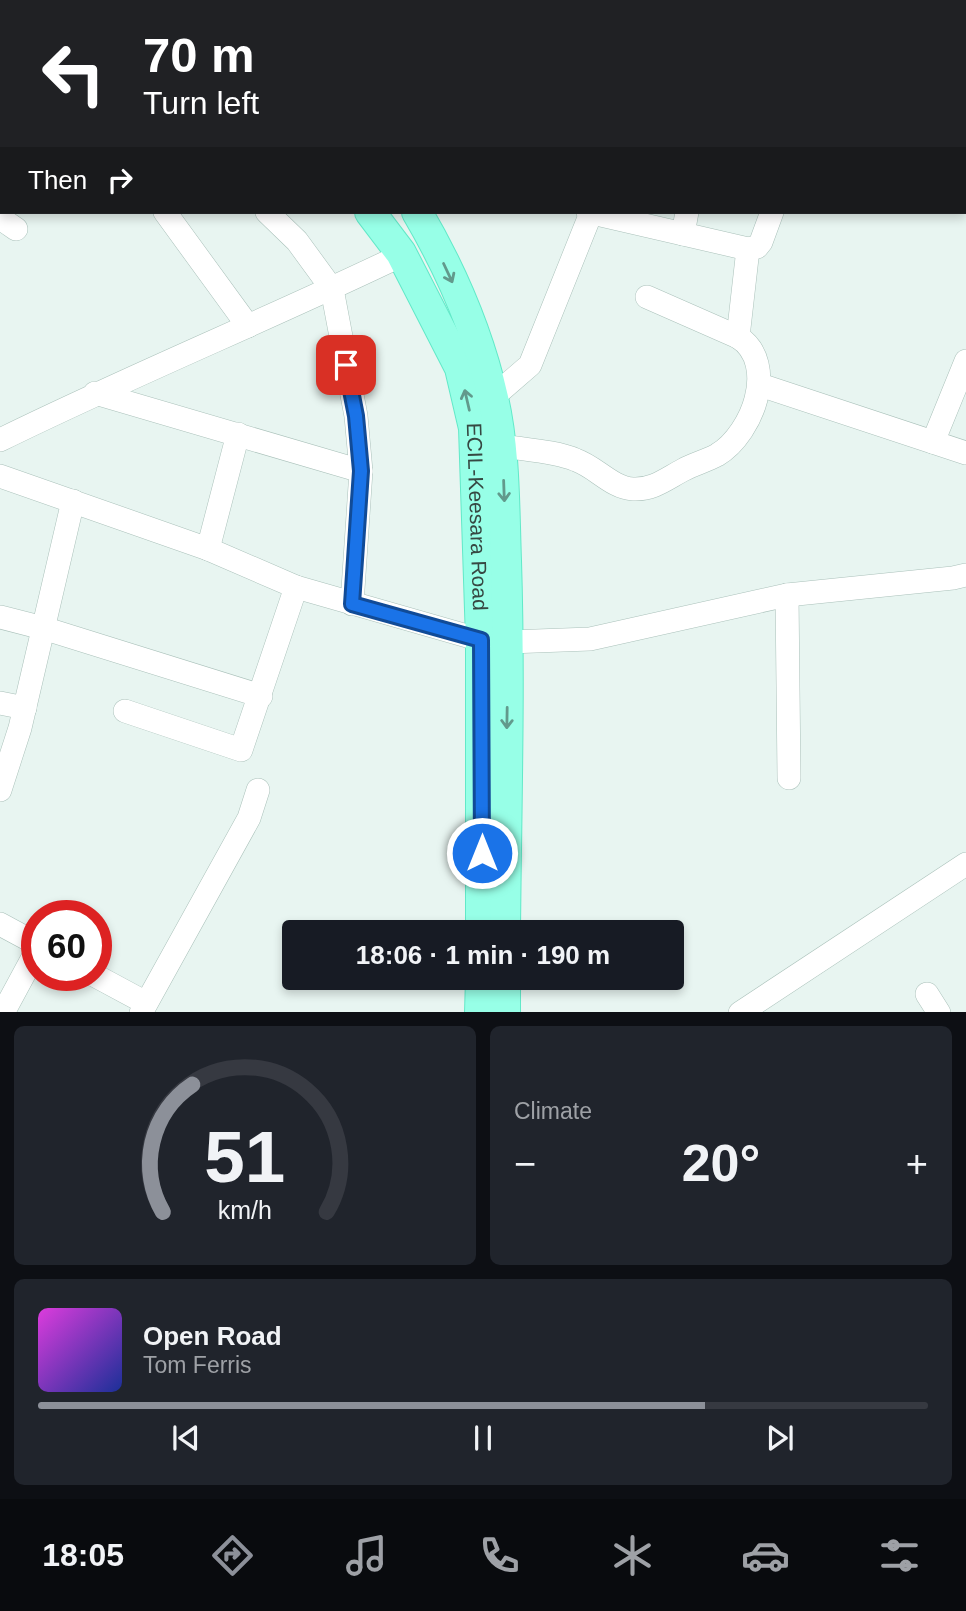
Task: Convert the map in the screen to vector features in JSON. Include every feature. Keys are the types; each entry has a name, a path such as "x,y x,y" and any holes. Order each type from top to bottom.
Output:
{"main road":[{"name":"ECIL-Keesara Road","path":"371,214 402,255 460,368 474,428 495,641 505,920"},
{"name":"ECIL-Keesara Road","path":"418,214 431,235 474,329 493,397 502,446 482,920"},
{"path":"480,1012 481,990"},
{"path":"505,990 505,1012"}],"street":[{"path":"166,214 248,326"},
{"path":"269,214 297,241 332,289 356,416 361,471 352,604"},
{"path":"493,397 530,365 588,214"},
{"path":"606,214 685,223 748,249 757,247 761,242 771,214"},
{"path":"738,337 748,249"},
{"path":"0,440 95,393 332,289 402,255"},
{"path":"502,446 574,459 631,489 654,487 719,454 739,435 754,408 760,385 755,354 749,344 648,297"},
{"path":"933,442 966,361"},
{"path":"760,385 966,453"},
{"path":"95,393 361,471"},
{"path":"208,549 238,434"},
{"path":"0,476 208,549 296,587 495,641 590,639 787,595 966,575"},
{"path":"0,790 25,708 73,501"},
{"path":"125,711 241,750 296,587"},
{"path":"787,595 789,778"},
{"path":"0,617 261,696"},
{"path":"0,703 25,708"},
{"path":"112,987 143,1008 249,818 258,790"},
{"path":"742,1012 966,864"},
{"path":"0,924 21,935"},
{"path":"4,1012 21,980"}],"route":[{"path":"346,365 356,416 361,471 352,604 481,640 482,853"}]}
